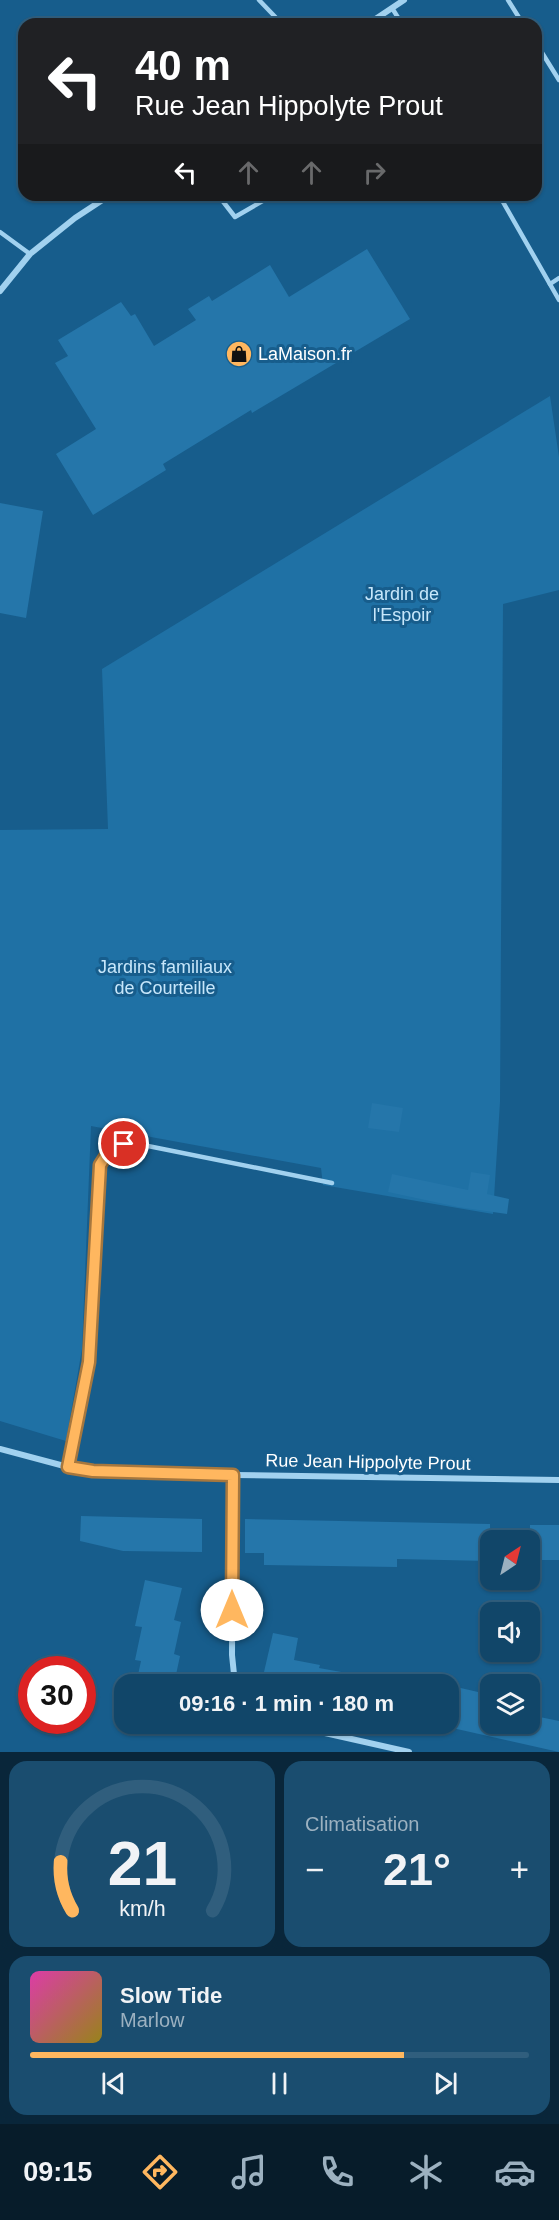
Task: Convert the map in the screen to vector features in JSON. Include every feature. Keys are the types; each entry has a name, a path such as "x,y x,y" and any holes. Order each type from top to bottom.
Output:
{"street":[{"path":"377,18 405,0"},
{"path":"0,291 30,254 75,218 101,201"},
{"name":"Rue Jean Hippolyte Prout","path":"0,1449 68,1467 93,1471 559,1480"},
{"path":"233,1475 232,1655 234,1674"},
{"path":"329,1734 409,1752"}],"lane":[{"path":"260,0 276,18"},
{"path":"508,0 519,18"},
{"path":"392,8 398,18"},
{"path":"542,53 559,80"},
{"path":"223,201 235,217 263,201"},
{"path":"502,201 559,300"},
{"path":"0,232 30,254"},
{"path":"550,284 559,278"},
{"path":"68,1467 89,1362 100,1165 109,1151 124,1144 138,1144 332,1183"}],"green space":[{"path":"550,396 559,457 559,590 503,604 500,1102 493,1214 323,1185 321,1168 91,1126 82,1349 66,1441 0,1421 0,830 108,829 102,669"}],"building":[{"path":"367,249 410,319 252,413 251,410 163,464 166,470 93,515 56,454 96,429 55,363 68,356 58,340 121,302 131,316 135,314 154,346 196,320 188,309 209,296 212,301 270,265 289,297"},
{"path":"0,503 43,511 26,618 0,613"},
{"path":"147,962 159,981 134,996 123,976"},
{"path":"372,1103 403,1108 399,1132 368,1128"},
{"path":"471,1172 490,1175 487,1194 509,1199 507,1214 458,1207 388,1192 392,1174 468,1190"},
{"path":"81,1516 202,1519 202,1552 123,1551 80,1541"},
{"path":"245,1519 490,1524 490,1530 480,1530 480,1561 397,1559 397,1567 264,1565 264,1553 245,1553"},
{"path":"530,1525 559,1525 559,1560 540,1560 540,1530 530,1530"},
{"path":"145,1580 182,1588 174,1620 181,1622 174,1654 180,1656 176,1674 138,1674 141,1661 135,1660 142,1627 135,1626"},
{"path":"273,1633 298,1638 294,1660 320,1665 319,1668 352,1674 272,1674 264,1672"},
{"path":"459,1688 478,1692 480,1696 480,1734 540,1734 540,1717 559,1721 559,1752 459,1729"}],"place":[{"name":"LaMaison.fr","path":"239,354"}],"route":[{"path":"124,1144 109,1151 100,1165 89,1362 68,1467 93,1471 233,1475 232,1610"}],"park label":[{"name":"Jardin de l'Espoir","path":"402,604"},
{"name":"Jardins familiaux de Courteille","path":"165,977"}]}
